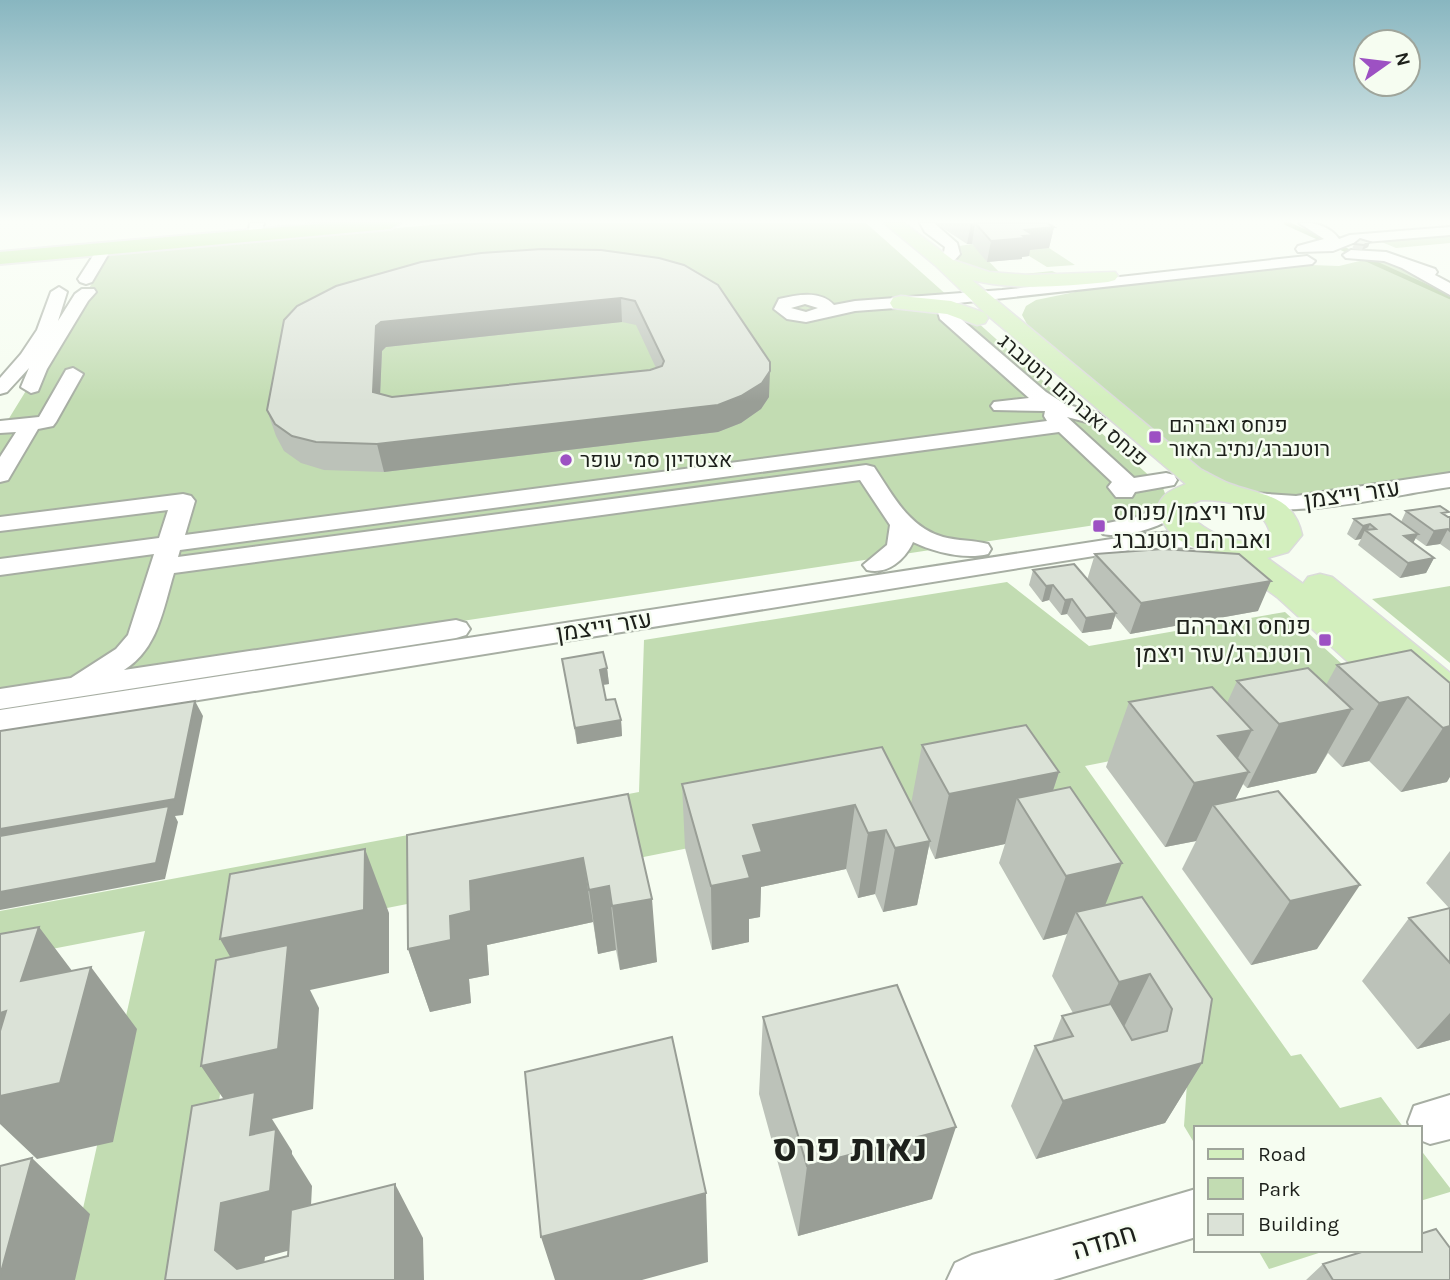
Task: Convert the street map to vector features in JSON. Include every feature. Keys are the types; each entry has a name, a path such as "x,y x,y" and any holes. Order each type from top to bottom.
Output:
{"main road":[{"name":"פנחס ואברהם רוטנברג","path":"944,283 1047,402 1094,418 1166,502"},
{"name":"פנחס ואברהם רוטנברג","path":"948,283 950,292 1040,347 1190,475 1221,491"},
{"path":"1040,347 1017,317 1016,310 1020,303 1038,296 1082,287"},
{"path":"898,300 919,288 950,292"},
{"path":"898,300 950,292"},
{"path":"1450,694 1303,569 1290,555 1280,517 1254,500 1221,491 1189,493 1166,502 1181,526 1253,564 1282,584 1450,732"},
{"path":"1214,544 1254,550 1270,547 1285,534"}],"street":[{"path":"950,292 1042,283"},
{"path":"950,292 1082,287 1110,283"},
{"path":"0,475 30,399 87,285 61,285 57,309 18,371 0,389 30,399"},
{"path":"950,292 946,315 1047,402 1130,486 1166,502"},
{"path":"824,307 841,308 898,300"},
{"path":"0,413 30,399"},
{"path":"0,427 30,399"},
{"path":"1001,406 1047,402"},
{"path":"166,556 1047,402"},
{"path":"121,551 166,556 866,472 902,525 929,539 953,547 979,549"},
{"name":"עזר וייצמן","path":"1254,500 1296,503 1450,480"},
{"path":"1130,486 1119,487 1166,502"},
{"name":"עזר וייצמן","path":"1285,534 1294,523 1312,515 1450,494"},
{"path":"0,524 183,501 141,637 126,656 98,675 69,689"},
{"name":"עזר וייצמן","path":"0,699 1127,527 1166,502"},
{"path":"876,565 897,551 903,542 902,525"},
{"path":"0,567 47,560 71,543 127,535 112,574"},
{"name":"עזר וייצמן","path":"0,721 1144,541 1170,539 1214,544"},
{"path":"141,637 148,653 158,661 175,667 205,668"},
{"name":"חמדה","path":"972,1280 1194,1214"}],"green space":[{"name":"אצטדיון סמי עופר","path":"92,283 933,283 1163,488 1167,499 1160,511 1135,519 0,691 0,433"},
{"path":"1151,283 1433,283 1450,291 1450,473 1355,490 1291,495 1259,492 1229,484 1199,470 1042,340 1028,326 1022,315 1026,306 1036,300 1085,290"},
{"path":"1007,582 1089,646 1285,612 1388,706 1085,766 1291,1056 1301,1054 1340,1108 1381,1097 1403,1126 1194,1126 1194,1143 1184,1126 1188,1069 1010,784 242,937 194,1280 67,1280 145,931 0,959 0,911 639,792 644,640"},
{"path":"1450,586 1450,663 1372,599"},
{"path":"1422,1152 1450,1188 1450,1192 1422,1200"},
{"path":"1259,1252 1322,1252 1269,1269"}],"building":[{"path":"348,283 714,283 770,362 770,371 762,383 741,396 718,405 377,444 316,442 292,436 275,424 267,410 284,320 297,306","holes":["621,298 635,301 664,361 662,366 650,370 392,397 373,392 376,326 381,322"]},
{"path":"1440,506 1449,512 1442,513 1450,517 1450,531 1434,531 1406,511"},
{"path":"1390,514 1418,534 1404,536 1434,558 1408,563 1365,530 1376,529 1370,524 1363,526 1354,519"},
{"path":"1162,549 1239,554 1271,581 1141,603 1095,554"},
{"path":"1074,564 1116,613 1086,618 1072,599 1065,600 1053,585 1046,586 1033,570"},
{"path":"1411,650 1450,683 1450,726 1443,728 1408,697 1379,703 1337,665"},
{"path":"603,652 607,668 600,670 606,700 615,699 621,720 575,728 562,659"},
{"path":"1308,668 1352,709 1279,724 1237,681"},
{"path":"1212,687 1252,730 1218,736 1249,772 1194,783 1129,702"},
{"path":"195,701 175,799 0,829 0,731"},
{"path":"1026,725 1059,772 949,794 922,745"},
{"path":"882,747 930,841 895,848 886,830 868,833 855,805 753,825 762,852 743,856 750,878 711,886 682,784"},
{"path":"1070,787 1122,863 1066,876 1017,798"},
{"path":"1278,791 1360,885 1290,901 1213,805"},
{"path":"628,794 652,899 612,906 609,886 589,890 583,858 470,881 471,911 450,916 451,940 408,949 407,835"},
{"path":"169,806 156,863 0,892 0,836"},
{"path":"365,849 364,910 220,939 230,874"},
{"path":"1142,897 1212,999 1202,1063 1063,1101 1035,1046 1073,1036 1062,1016 1111,1004 1132,1040 1167,1031 1172,1009 1150,974 1119,982 1076,912"},
{"path":"1450,908 1450,963 1409,918"},
{"path":"39,927 21,981 91,967 60,1083 0,1096 0,1031 6,1011 0,1013 0,934"},
{"path":"288,945 278,1049 201,1066 216,960"},
{"path":"897,985 956,1127 807,1166 763,1017"},
{"path":"672,1037 706,1193 541,1237 525,1072"},
{"path":"255,1092 250,1135 276,1129 270,1191 221,1203 215,1250 237,1269 288,1256 291,1210 395,1184 395,1280 165,1280 192,1106"},
{"path":"32,1158 0,1276 0,1166"},
{"path":"1436,1229 1450,1248 1450,1280 1333,1280 1323,1264 1362,1252 1422,1252 1422,1233"}],"waterway":[{"path":"1418,283 1450,297"}],"place":[{"name":"פנחס ואברהם רוטנברג/נתיב האור","path":"1155,437"},
{"name":"אצטדיון סמי עופר","path":"566,460"},
{"name":"עזר ויצמן/פנחס ואברהם רוטנברג","path":"1099,526"},
{"name":"פנחס ואברהם רוטנברג/עזר ויצמן","path":"1325,640"}],"district":[{"name":"נאות פרס","path":"850,1148"}]}
